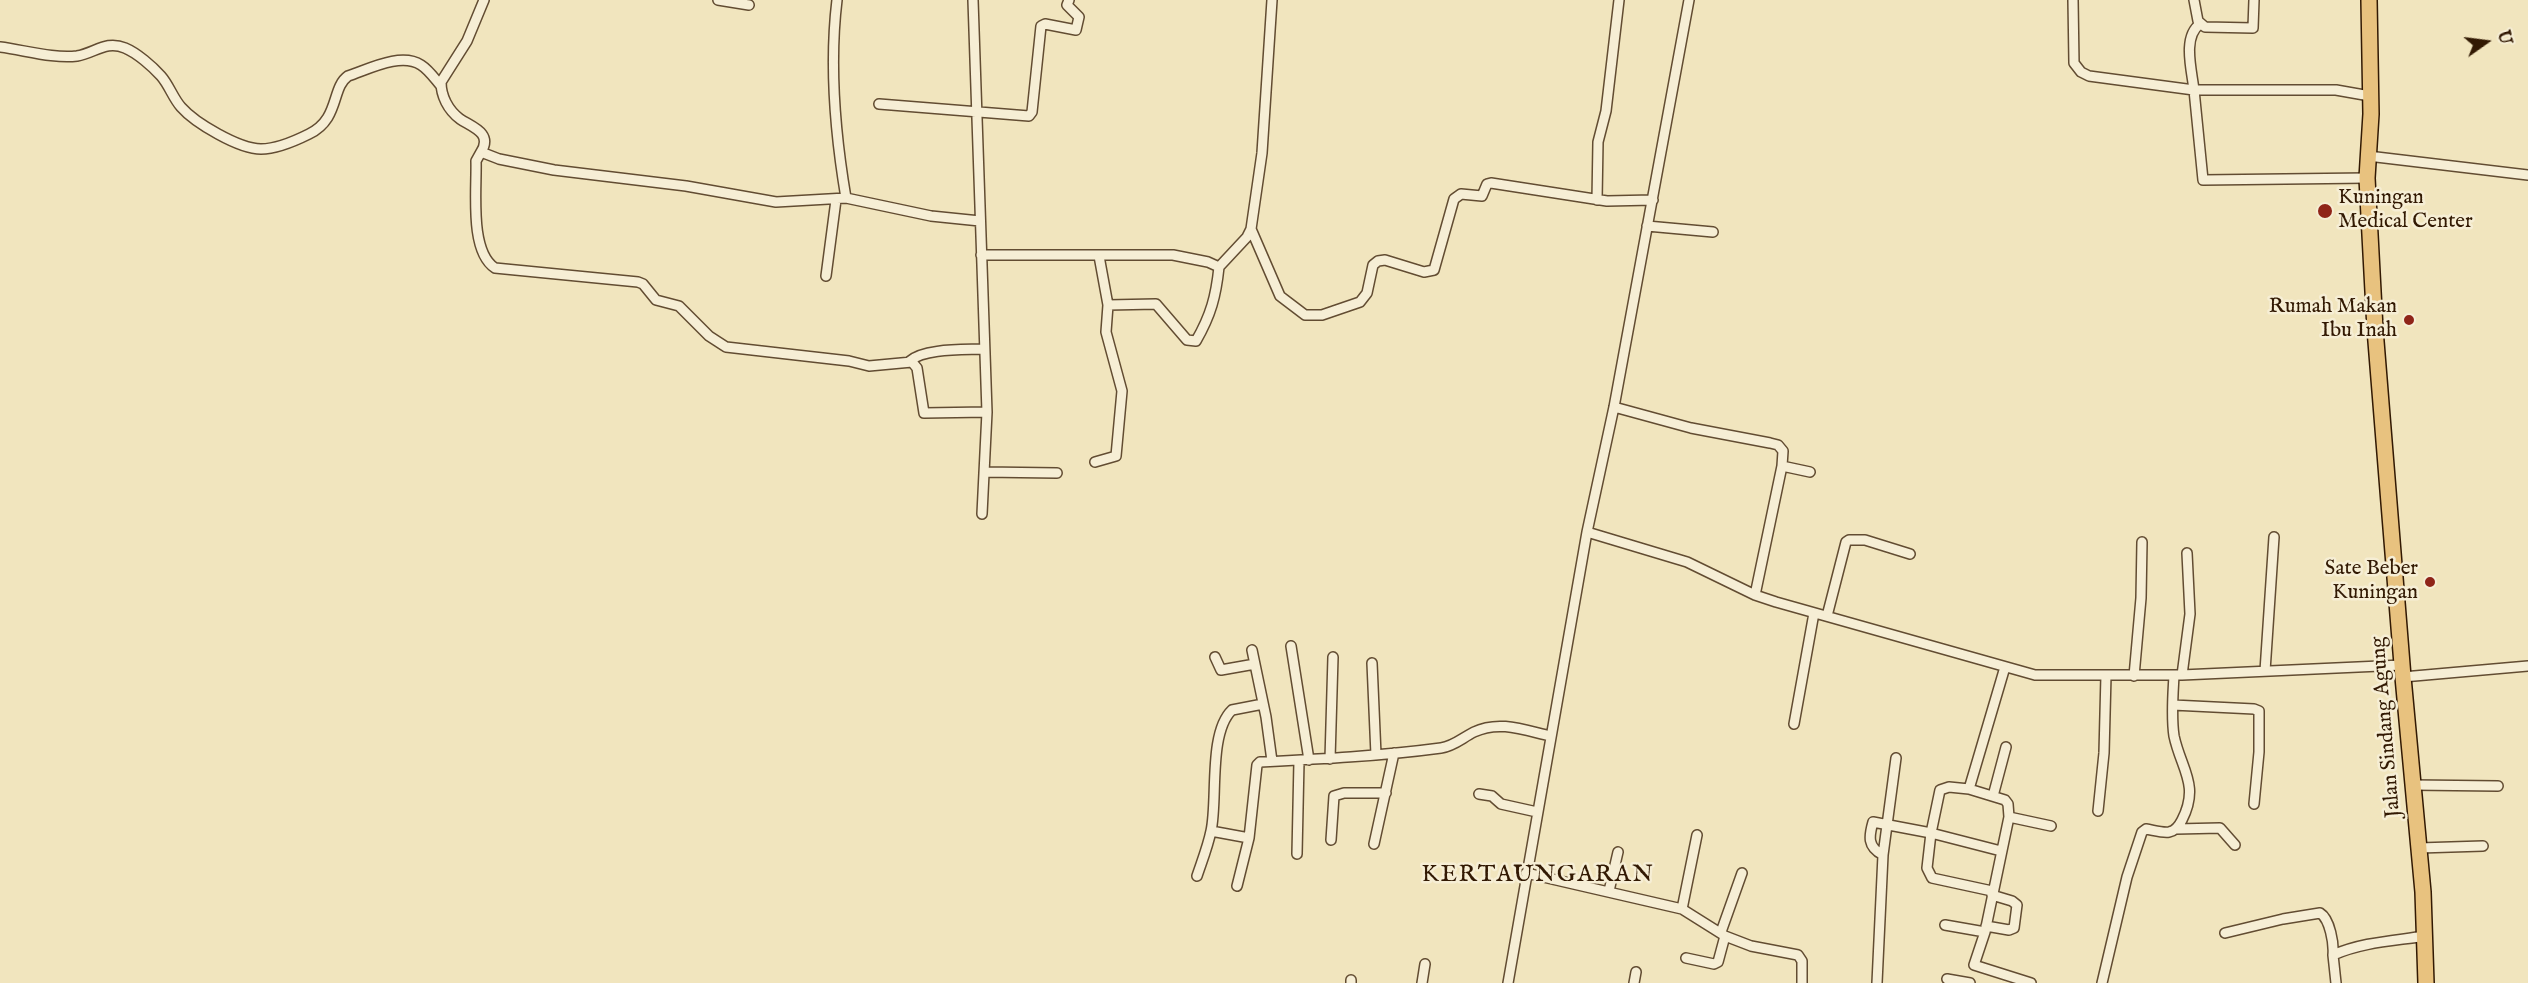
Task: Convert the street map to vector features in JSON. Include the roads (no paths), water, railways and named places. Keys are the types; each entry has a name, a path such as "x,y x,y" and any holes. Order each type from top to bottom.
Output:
{"main road":[{"name":"Jalan Sindang Agung","path":"2368,0 2370,96 2367,178 2375,329 2402,671 2419,848 2426,983"}],"street":[{"path":"441,86 444,75 467,41 484,0"},
{"path":"718,0 749,5"},
{"path":"826,276 841,199 833,83 837,0"},
{"path":"973,0 987,412 982,514"},
{"path":"879,105 1025,117 1031,114 1041,26 1045,24 1076,30 1079,16 1067,5 1069,0"},
{"path":"1108,305 1156,304 1187,340 1196,340 1216,300 1220,267 1247,237 1251,229 1263,142 1272,0"},
{"path":"1597,200 1598,142 1606,111 1619,0"},
{"path":"1508,983 1587,532 1614,407 1689,0"},
{"path":"2073,0 2074,63 2081,72 2089,76 2194,90 2336,90 2370,96"},
{"path":"2194,0 2196,16 2200,24 2205,27 2253,28 2254,0"},
{"path":"2200,24 2192,32 2190,57 2203,180 2367,178"},
{"path":"0,47 60,56 77,56 110,44 124,47 160,75 181,107 201,123 251,148 276,146 311,133 321,126 331,114 343,80 348,76 393,61 406,60 423,66 441,86 448,106 460,119 479,130 484,138 485,147 476,161 479,244 487,263 495,268 638,282 643,284 656,300 679,306 709,336 732,348 849,361 869,366 910,361 915,357 944,351 984,349"},
{"path":"481,152 499,159 554,170 686,186 776,202 841,199 931,216 980,221"},
{"path":"2368,156 2528,175"},
{"path":"1251,229 1280,296 1299,312 1311,316 1360,302 1367,293 1373,265 1378,261 1384,260 1424,272 1434,270 1454,199 1458,194 1482,196 1486,192 1487,184 1597,200 1653,200"},
{"path":"1647,226 1713,232"},
{"path":"981,255 1016,253 1099,256 1173,255 1208,262 1220,267"},
{"path":"1095,462 1116,456 1122,404 1121,388 1106,332 1108,305 1099,256"},
{"path":"910,361 915,363 917,368 924,413 987,412"},
{"path":"1614,407 1691,428 1778,445 1783,451 1782,466 1755,595"},
{"path":"1782,466 1810,471"},
{"path":"984,472 1057,473"},
{"path":"1587,532 1687,562 1755,595 2041,676 2134,676 2265,671 2402,671 2528,666"},
{"path":"2265,671 2274,537"},
{"path":"1827,616 1846,542 1865,540 1910,554"},
{"path":"2134,676 2142,598 2142,542"},
{"path":"2176,829 2185,815 2190,784 2175,739 2173,705 2190,614 2187,553"},
{"path":"1794,724 1814,613"},
{"path":"1291,646 1304,760 1298,854"},
{"path":"1252,650 1272,761"},
{"path":"1215,657 1221,670 1255,664"},
{"path":"1330,759 1333,657"},
{"path":"1372,663 1376,755"},
{"path":"1969,789 2005,667"},
{"path":"2098,811 2104,753 2106,675"},
{"path":"1197,876 1211,831 1215,764 1227,717 1232,710 1263,704"},
{"path":"2173,705 2219,705 2259,711 2259,753 2254,804"},
{"path":"1237,886 1249,838 1257,765 1260,762 1330,759 1444,748 1482,729 1494,726 1550,736"},
{"path":"1993,796 2006,747"},
{"path":"1374,844 1394,753"},
{"path":"1877,983 1883,855 1896,758"},
{"path":"2413,785 2498,786"},
{"path":"1946,925 1985,929 2009,930 2014,928 2017,905 1992,893 1932,878 1927,868 1931,833 1940,790 1969,789 2005,800 2008,804 2009,817 2001,851 1992,893 1985,929 1969,983 1947,979"},
{"path":"1331,840 1334,795 1386,793"},
{"path":"1479,794 1492,796 1502,804 1537,812"},
{"path":"2009,817 2051,826"},
{"path":"1883,855 1871,844 1869,821 1931,833 2001,851"},
{"path":"2102,983 2127,877 2142,832 2146,829 2167,832 2176,829 2220,828 2235,845"},
{"path":"1211,831 1249,838"},
{"path":"1683,909 1697,835"},
{"path":"2419,848 2483,846"},
{"path":"1609,891 1618,852"},
{"path":"1526,873 1683,909 1723,934 1751,946 1798,955 1802,961 1802,983"},
{"path":"1686,958 1714,964 1718,962 1723,934 1742,873"},
{"path":"2225,933 2320,913 2325,917 2334,946 2336,983"},
{"path":"2333,955 2342,950 2372,942 2425,936"},
{"path":"1422,983 1425,964"},
{"path":"1974,965 2000,978 2031,983"},
{"path":"1634,983 1636,972"}],"place":[{"name":"Kuningan Medical Center","path":"2325,211"},
{"name":"Rumah Makan Ibu Inah","path":"2409,320"},
{"name":"Sate Beber Kuningan","path":"2430,582"}],"district":[{"name":"KERTAUNGARAN","path":"1538,876"}]}
